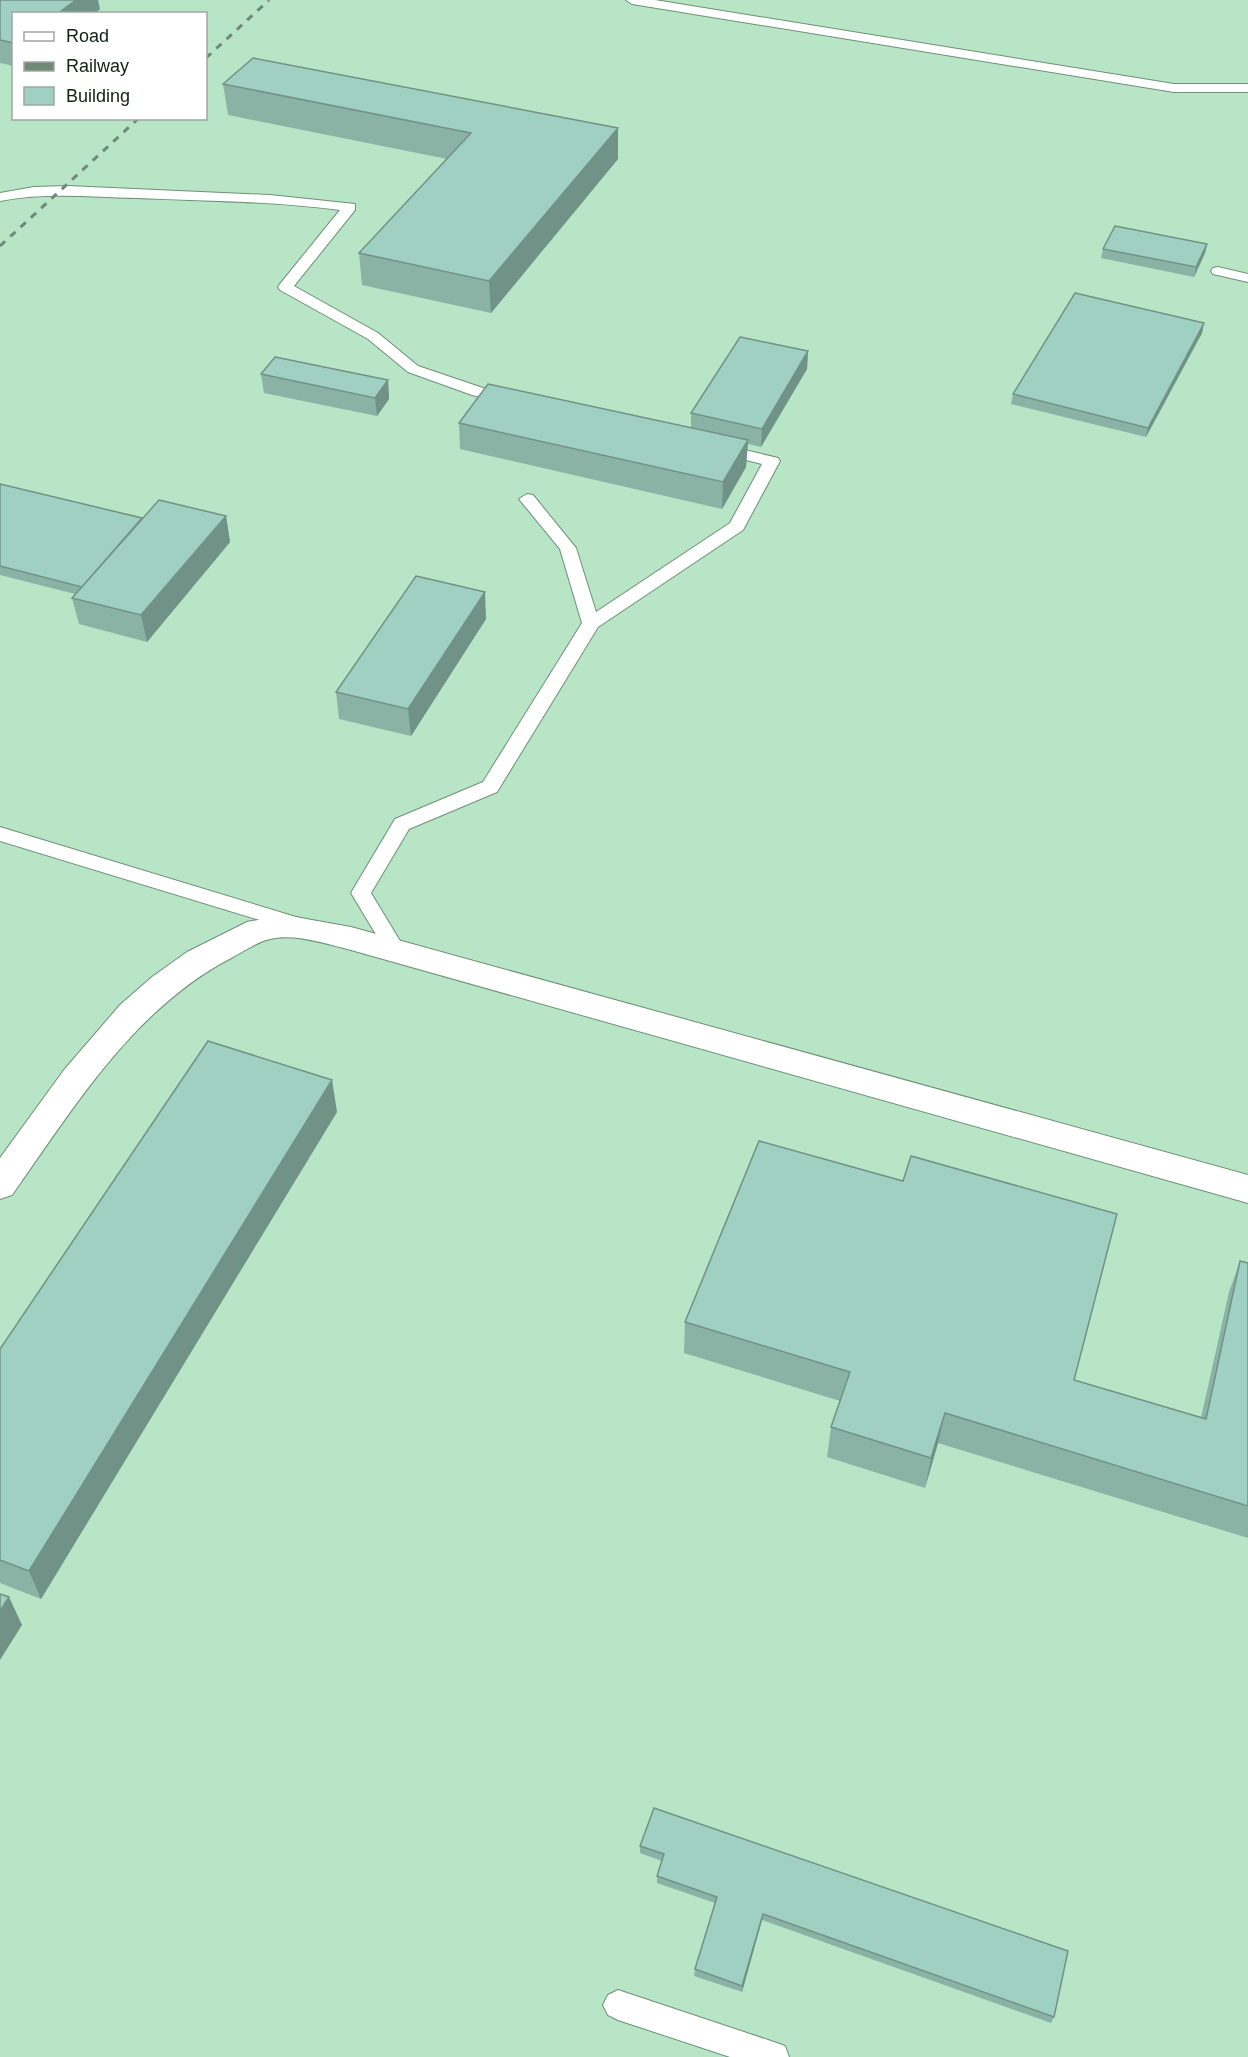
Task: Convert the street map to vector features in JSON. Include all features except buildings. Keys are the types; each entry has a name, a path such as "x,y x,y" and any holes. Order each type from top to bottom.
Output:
{"street":[{"path":"0,1185 107,1038 161,986 220,948 271,927 319,931 396,951 1248,1189"}],"lane":[{"path":"632,0 1174,88 1248,88"},
{"path":"0,197 26,192 70,190 286,198 350,207 285,287 373,336 413,369 478,392 524,403"},
{"path":"1218,271 1248,278"},
{"path":"396,951 362,893 402,824 490,787 591,623 737,526 772,461 704,445"},
{"path":"527,499 568,548 591,623"},
{"path":"0,834 319,931"},
{"path":"618,2005 774,2057"}],"shaded area":[{"path":"0,0 1248,0 1248,2057 0,2057"}],"railway":[{"path":"207,57 269,0"},
{"path":"0,246 137,120"}]}
